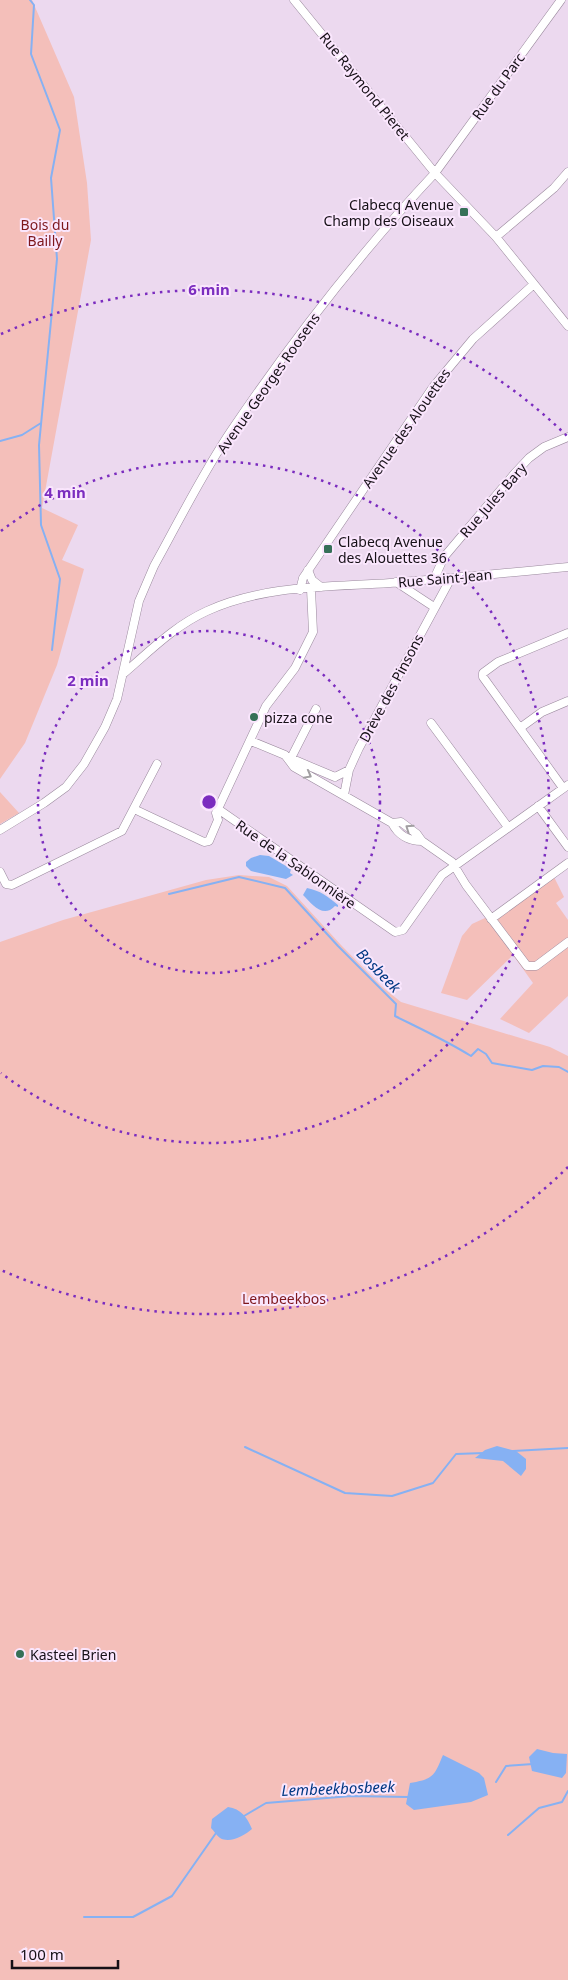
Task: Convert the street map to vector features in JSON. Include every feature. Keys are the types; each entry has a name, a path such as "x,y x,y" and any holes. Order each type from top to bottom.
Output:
{"street":[{"name":"Rue Raymond Pieret","path":"294,0 435,173 496,237 568,326"},
{"name":"Rue du Parc","path":"435,173 561,0"},
{"path":"496,237 554,188 568,172"},
{"name":"Avenue Georges Roosens","path":"123,674 130,638 145,586 154,566 227,438 321,308 435,173"},
{"name":"Avenue des Alouettes","path":"300,590 302,578 432,387 473,339 534,284"},
{"name":"Rue Jules Bary","path":"434,580 444,557 529,458 544,447 568,437"},
{"name":"Rue Saint-Jean","path":"123,674 161,639 208,610 260,595 311,588 434,580 568,567"},
{"path":"308,570 312,580 322,588"},
{"name":"Drève des Pinsons","path":"344,795 349,770 359,748 451,578"},
{"path":"396,582 434,607"},
{"path":"218,809 266,706 295,668 313,632 311,588"},
{"path":"566,786 483,677 484,673 498,662 568,633"},
{"path":"0,830 66,788 78,774 105,727 118,698 123,674"},
{"path":"520,728 542,712 568,701"},
{"path":"290,760 316,709"},
{"path":"431,723 508,827"},
{"path":"251,741 285,755 294,767 392,823 396,830 412,841 422,841 455,866 466,886 527,966 536,966 568,942"},
{"path":"290,760 336,777"},
{"path":"0,872 6,884 12,885 122,831 156,764"},
{"path":"330,788 336,777 349,770"},
{"name":"Rue de la Sablonnière","path":"134,809 204,842 209,841 218,820 216,814 218,809 395,932 403,930 438,879 566,786"},
{"path":"538,806 568,847"},
{"path":"491,919 568,863"}],"green space":[{"name":"Bois du Bailly","path":"0,0 32,0 74,97 87,183 91,240 42,508 78,525 62,560 84,569 57,665 25,743 0,779"},
{"path":"0,792 19,813 0,824"},
{"name":"Lembeekbos","path":"239,875 269,877 287,886 381,986 401,1002 550,1047 568,1056 568,1980 0,1980 0,942 63,920 206,880"},
{"path":"554,877 564,897 556,903 568,920 568,996 529,1033 500,1019 533,983 513,955 467,1000 441,993 462,936 472,924 485,918 491,924"}],"water":[{"path":"260,855 269,856 291,869 290,873 293,875 286,879 251,871 246,866 246,862"},
{"path":"307,888 324,894 338,907 335,906 331,910 326,911 318,909 303,895"},
{"path":"497,1446 516,1451 526,1459 526,1469 521,1476 503,1461 475,1458 485,1450"},
{"path":"537,1749 567,1754 566,1773 562,1778 532,1771 529,1757"},
{"path":"443,1755 479,1773 484,1778 488,1795 471,1802 414,1810 406,1804 410,1783 429,1778 435,1772"},
{"path":"228,1807 243,1814 252,1829 241,1836 224,1840 211,1828 212,1819"}],"waterway":[{"path":"30,0 34,5 31,54 60,130 51,178 57,259 39,445 41,525 60,579 52,650"},
{"path":"0,441 22,435 41,423"},
{"name":"Bosbeek","path":"169,894 239,877 285,888 338,946 396,1004 395,1016 471,1056 478,1049 486,1054 492,1063 532,1070 543,1066 559,1067 568,1072"},
{"path":"245,1447 345,1493 392,1496 433,1483 456,1454 484,1453"},
{"path":"513,1451 568,1448"},
{"name":"Lembeekbosbeek","path":"496,1782 506,1766 533,1764"},
{"path":"508,1835 539,1808 562,1802 568,1791"},
{"name":"Lembeekbosbeek","path":"244,1816 266,1803 351,1796 408,1797"},
{"name":"Lembeekbosbeek","path":"84,1917 133,1917 172,1896 216,1833"}],"place":[{"name":"Clabecq Avenue Champ des Oiseaux","path":"464,212"},
{"name":"Clabecq Avenue des Alouettes 36","path":"328,549"},
{"name":"pizza cone","path":"254,717"},
{"name":"Kasteel Brien","path":"20,1654"}]}
